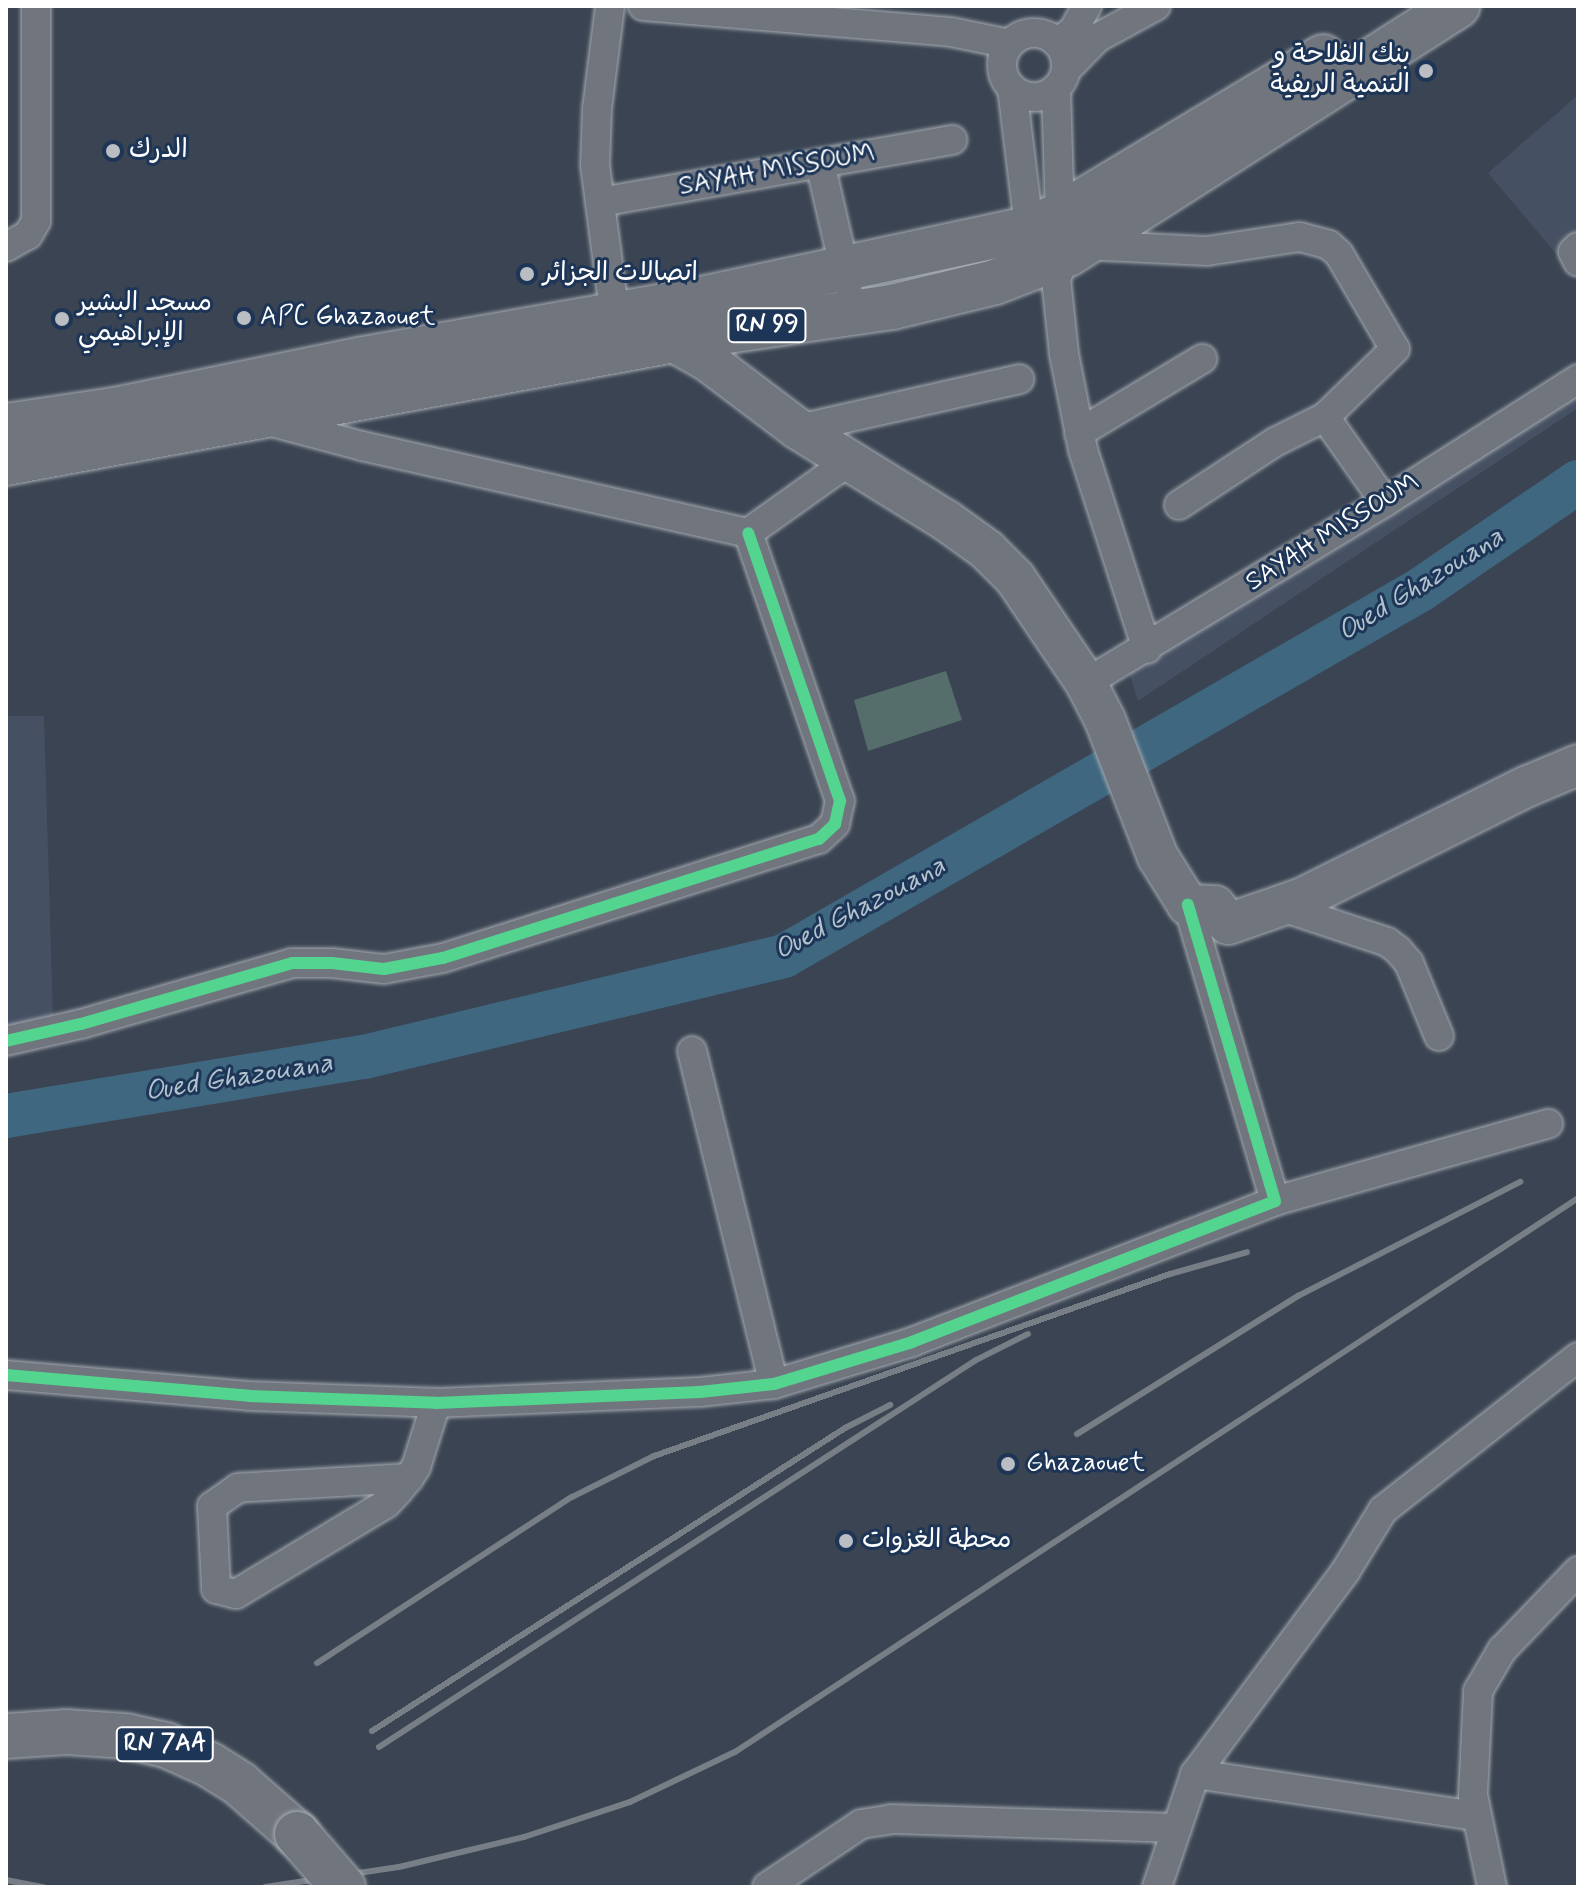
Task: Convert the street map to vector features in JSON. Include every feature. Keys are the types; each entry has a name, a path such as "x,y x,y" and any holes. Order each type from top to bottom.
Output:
{"main road":[{"name":"RN 99","path":"1378,40 1407,6"},
{"name":"RN 99","path":"6,426 114,410 363,359 852,312 995,282 1055,248 1247,121 1378,40 1458,6"},
{"name":"RN 99","path":"6,463 251,417 675,327 846,268 1055,248"},
{"path":"675,327 798,429 848,462 895,486 987,550 1015,578 1086,683 1105,720 1158,857 1188,905 1215,906 1228,924 1303,898 1528,786 1578,765"},
{"name":"RN 7AA","path":"6,1736 66,1732 126,1736 166,1745 210,1765 240,1784 297,1834 343,1887"}],"street":[{"path":"6,247 28,235 36,221 36,6"},
{"path":"610,6 597,109 595,165 600,202 675,327"},
{"path":"643,6 951,32 1010,44 1034,33 1057,42 1066,60 1061,79 1055,248"},
{"path":"1057,42 1073,31 1087,6"},
{"path":"1012,88 1029,97 1061,79 1097,38 1156,6"},
{"path":"1010,44 1002,61 1055,248 1079,433 1147,649"},
{"name":"SAYAH MISSOUM","path":"600,202 953,140"},
{"path":"820,163 846,268 852,312"},
{"path":"1055,248 1207,251 1300,237 1329,245 1339,254 1395,349 1325,417 1275,442 1179,505"},
{"path":"1578,247 1573,252 1578,262"},
{"path":"1079,433 1202,359"},
{"path":"798,429 1019,379"},
{"name":"SAYAH MISSOUM","path":"1086,683 1147,649 1385,502 1578,379"},
{"path":"251,417 362,446 748,533 848,462"},
{"path":"1325,417 1385,502"},
{"path":"6,1041 81,1024 292,963 309,961 384,969 443,958 819,839 835,824 840,801 748,533"},
{"path":"1188,905 1275,1201"},
{"path":"1228,924 1285,908 1387,942 1409,963 1439,1036"},
{"path":"692,1051 774,1384"},
{"path":"6,1375 249,1396 436,1403 700,1392 774,1384 912,1342 1275,1201 1548,1124"},
{"path":"1157,1887 1195,1774 1345,1572 1383,1510 1578,1357"},
{"path":"409,1478 238,1488 212,1506 216,1589 236,1594 386,1504 409,1478 416,1467 436,1403"},
{"path":"1492,1887 1476,1816 1472,1756 1478,1691 1502,1650 1572,1583"},
{"path":"1195,1774 1476,1816"},
{"path":"767,1887 861,1824 891,1819 1177,1828"}],"shaded area":[{"path":"1578,95 1578,252 1563,262 1488,173"},
{"path":"1578,365 1578,408 1138,701 1125,658"},
{"path":"6,716 44,716 53,1018 6,1026"}],"green space":[{"path":"946,671 962,720 868,751 854,700"}],"waterway":[{"name":"Oued Ghazouana","path":"6,1116 364,1057 784,956 1420,590 1578,482"}],"railway":[{"path":"1077,1434 1298,1296 1520,1182"},
{"path":"265,1887 399,1867 524,1837 630,1802 735,1752 1578,1198"},
{"path":"317,1663 572,1497 654,1456 1170,1274 1247,1252"},
{"path":"379,1747 976,1360 1028,1334"},
{"path":"372,1731 845,1428 890,1405"},
{"path":"6,1880 43,1887"}],"cycle path":[{"path":"6,1041 81,1024 292,963 332,963 384,969 443,958 819,839 835,824 840,801 748,533"},
{"path":"6,1375 249,1396 436,1403 700,1392 774,1384 912,1342 1275,1201 1188,905"}],"place":[{"name":"بنك الفلاحة و التنمية الريفية","path":"1426,71"},
{"name":"الدرك","path":"113,151"},
{"name":"اتصالات الجزائر","path":"527,274"},
{"name":"APC Ghazaouet","path":"244,318"},
{"name":"مسجد البشير الإبراهيمي","path":"62,319"},
{"name":"Ghazaouet","path":"1008,1464"},
{"name":"محطة الغزوات","path":"846,1541"}]}
